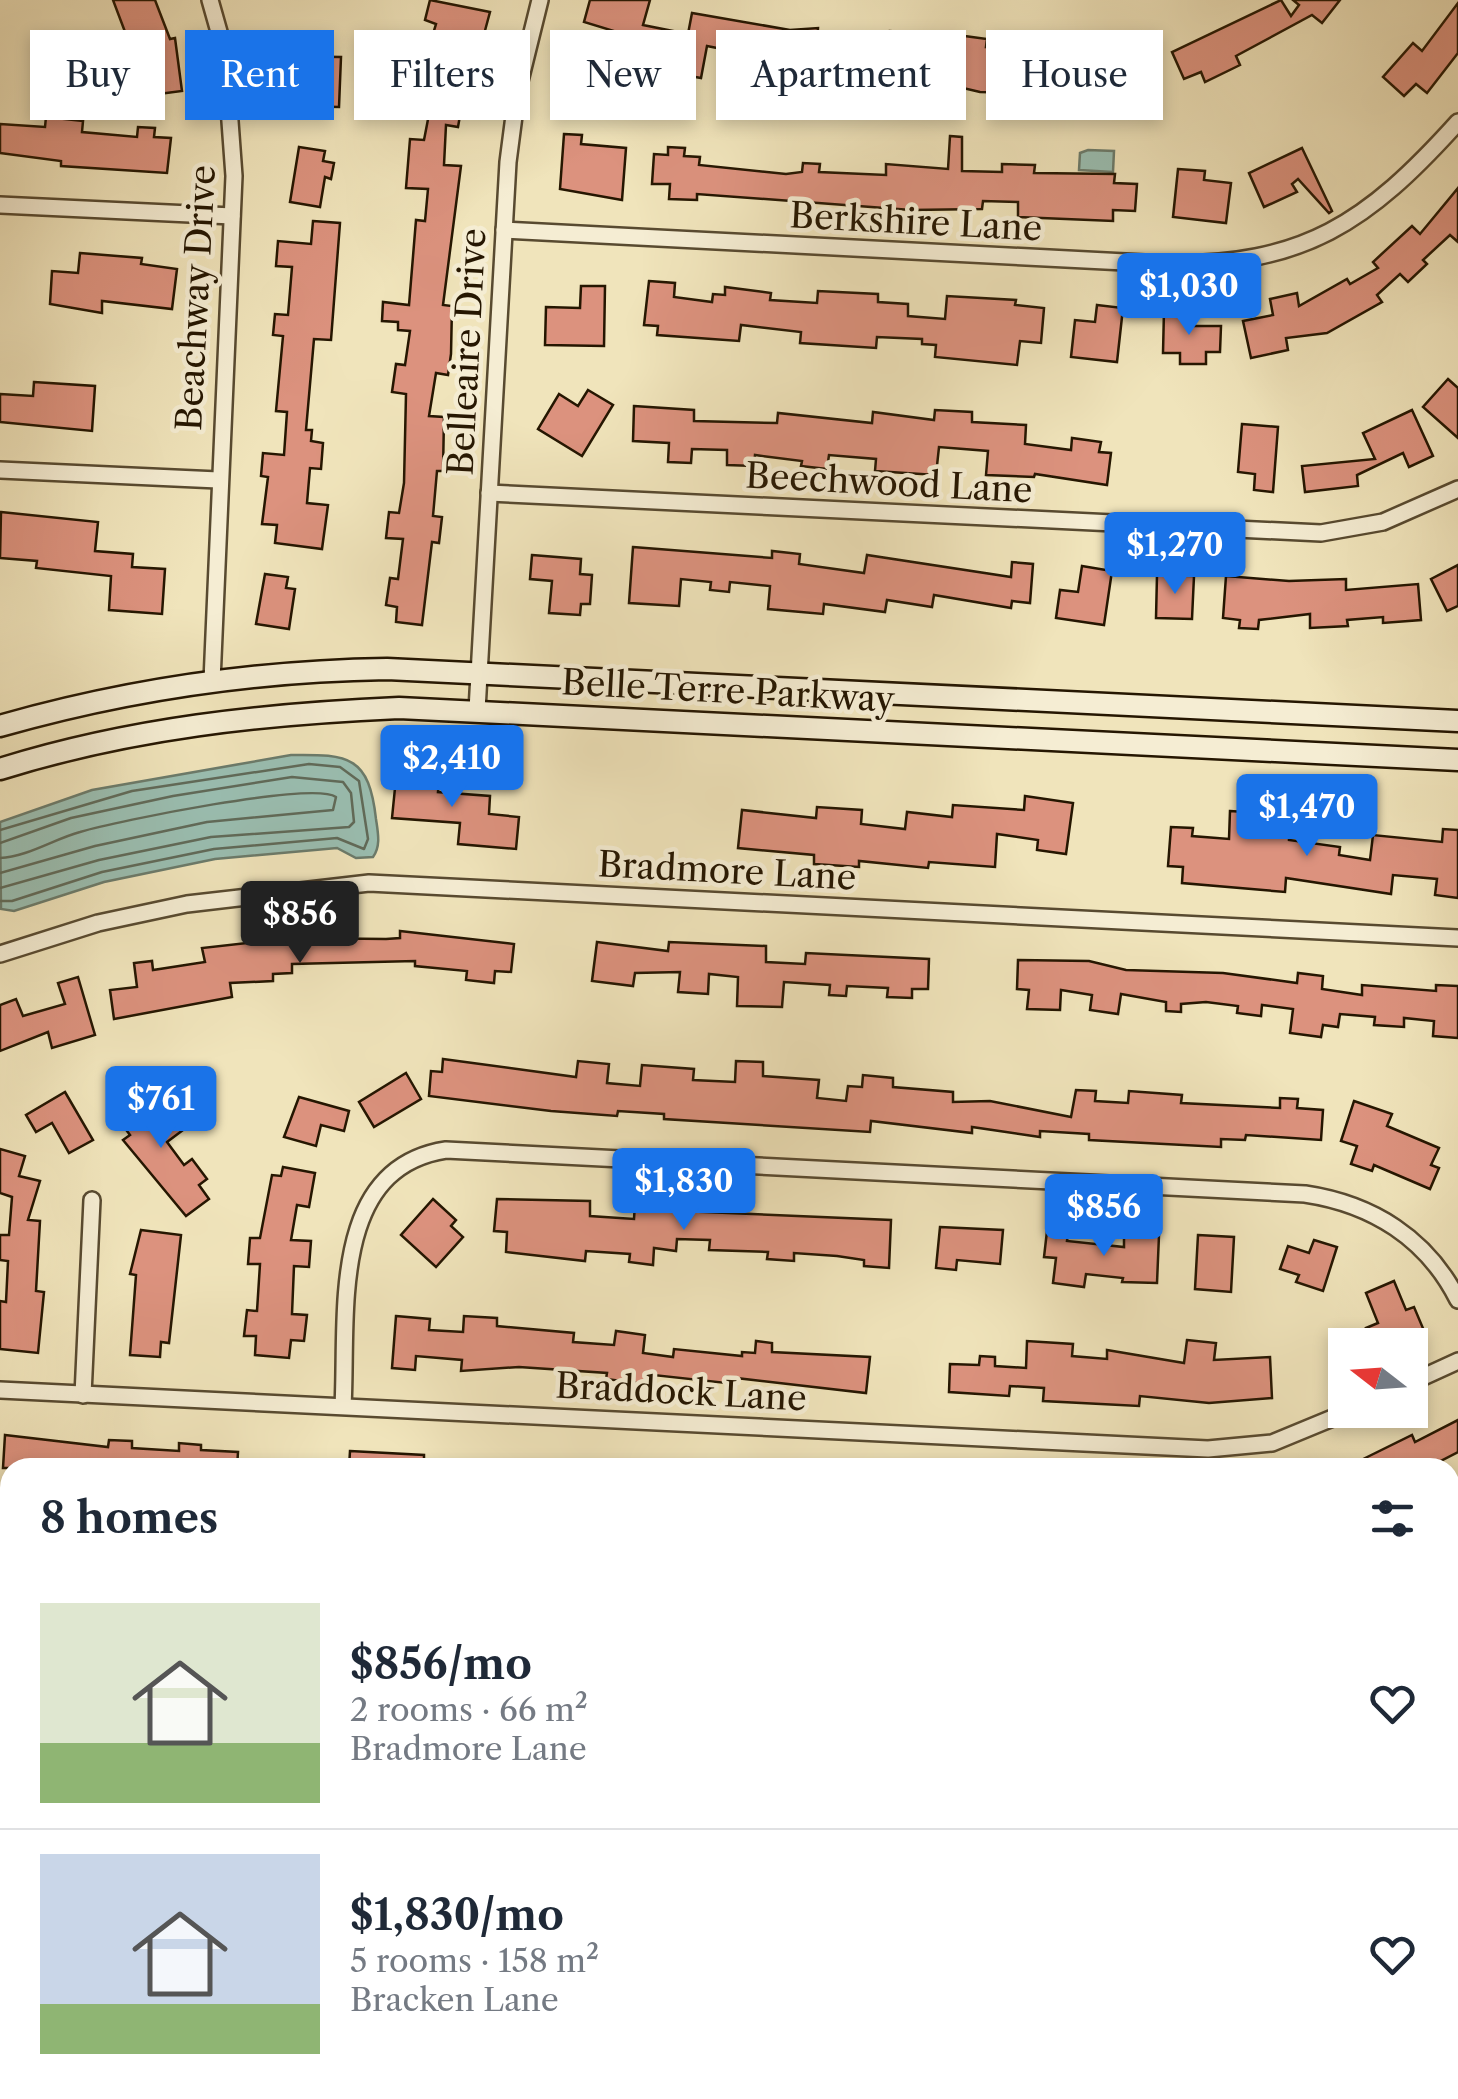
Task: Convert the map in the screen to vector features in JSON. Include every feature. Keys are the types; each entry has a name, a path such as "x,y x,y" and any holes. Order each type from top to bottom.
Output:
{"main road":[{"name":"Belle Terre Parkway","path":"0,726 120,696 212,681 338,670 478,672 1458,721"},
{"name":"Belle Terre Parkway","path":"0,769 106,740 222,720 334,710 477,710 1458,760"}],"street":[{"name":"Beachway Drive","path":"210,0 224,53 233,131 212,681"},
{"name":"Belleaire Drive","path":"477,710 512,128 540,0"},
{"name":"Berkshire Lane","path":"504,230 1227,264 1289,250 1345,224 1398,186 1458,122"},
{"path":"0,204 232,216"},
{"name":"Beachway Drive","path":"0,470 218,480"},
{"name":"Beechwood Lane","path":"489,493 1321,533 1383,522 1458,489"},
{"name":"Bradmore Lane","path":"0,954 98,923 187,904 369,883 1458,938"},
{"path":"343,1406 351,1262 358,1221 374,1192 400,1166 446,1150 1322,1196 1362,1208 1396,1227 1430,1258 1458,1300"},
{"path":"82,1395 92,1200"},
{"path":"1428,1375 1458,1361"},
{"name":"Braddock Lane","path":"0,1390 1208,1449 1272,1442 1328,1420"}],"water":[{"path":"1114,151 1113,172 1079,170 1080,153"},
{"path":"291,755 342,758 362,771 373,798 378,829 373,857 356,858 337,848 215,859 104,882 14,911 1,909 0,822 92,790"}],"building":[{"path":"113,0 155,0 170,39 175,38 182,91 165,93 165,30 124,30"},
{"path":"430,0 490,12 485,30 434,30 436,24 425,20"},
{"path":"590,0 650,0 643,25 668,30 611,30 584,22"},
{"path":"1281,0 1291,16 1299,5 1293,0 1340,0 1322,23 1312,15 1236,56 1240,65 1205,82 1201,72 1184,79 1172,52"},
{"path":"1458,3 1458,53 1427,93 1416,84 1404,96 1383,77 1413,43 1422,51"},
{"path":"692,13 790,30 716,30 716,48 707,46 701,78 696,77 696,30 689,30"},
{"path":"966,36 986,39 986,92 966,89"},
{"path":"334,57 341,57 339,107 334,107"},
{"path":"46,120 83,121 82,132 137,137 138,127 155,128 154,137 171,138 167,173 61,166 61,161 0,153 0,124 45,127"},
{"path":"428,120 459,120 458,127 446,125 444,165 461,166 443,305 452,306 451,354 448,375 436,373 429,416 444,417 443,471 437,471 433,516 442,517 439,543 432,542 422,625 396,622 397,607 386,605 390,578 398,579 403,539 386,538 389,512 399,513 404,483 406,394 392,392 396,364 405,365 410,331 398,330 398,322 382,321 383,302 409,305 416,220 425,221 428,189 406,188 410,139 424,140"},
{"path":"564,134 582,135 581,144 626,148 622,200 560,189"},
{"path":"950,136 962,137 962,171 1002,172 1002,164 1035,165 1034,173 1115,174 1114,183 1137,184 1135,211 1113,210 1113,221 1018,217 1018,202 983,201 982,209 911,210 697,194 697,200 669,199 670,184 652,184 654,154 668,155 668,147 685,148 684,156 700,157 699,165 786,174 802,172 803,163 820,164 819,172 886,175 886,164 948,169"},
{"path":"299,147 325,151 323,161 334,163 331,179 325,177 320,207 290,202"},
{"path":"1302,148 1332,211 1329,213 1298,179 1292,184 1297,192 1264,207 1249,173"},
{"path":"1178,169 1205,171 1204,180 1231,183 1226,223 1173,217"},
{"path":"1458,188 1458,242 1450,235 1423,260 1427,264 1408,282 1400,274 1377,295 1382,302 1327,333 1286,338 1288,350 1251,358 1243,321 1273,315 1270,299 1297,293 1299,306 1347,279 1350,284 1378,268 1373,262 1412,226 1420,234"},
{"path":"313,221 340,223 331,340 314,339 306,430 312,430 311,441 323,443 321,469 310,468 307,503 328,505 322,549 275,543 277,525 262,524 268,477 261,476 263,453 284,455 287,412 276,411 283,336 273,335 275,314 288,315 292,267 276,266 278,241 311,244"},
{"path":"80,253 142,258 141,264 177,269 172,309 102,301 102,313 50,304 52,271 78,273"},
{"path":"649,281 675,283 674,297 712,302 713,294 725,295 725,287 771,293 770,300 817,303 818,291 878,294 878,302 908,304 908,316 945,319 947,296 1016,300 1015,305 1044,308 1041,343 1020,341 1017,365 935,357 936,345 922,344 922,339 877,337 876,348 800,343 801,332 741,325 739,341 657,335 658,326 644,325"},
{"path":"581,286 605,286 604,346 545,345 546,307 580,308"},
{"path":"1097,305 1123,308 1117,362 1071,357 1075,320 1095,322"},
{"path":"1164,310 1190,310 1190,326 1221,326 1220,352 1206,352 1206,364 1180,364 1180,353 1163,353"},
{"path":"1448,379 1458,388 1458,438 1423,407"},
{"path":"34,382 95,386 92,431 0,422 0,394 33,396"},
{"path":"588,390 613,405 582,456 538,429 559,394 578,406"},
{"path":"634,406 694,410 694,421 777,423 778,413 872,423 873,412 934,420 935,410 972,412 972,422 1026,425 1025,444 1071,450 1072,438 1101,442 1099,452 1111,453 1107,485 1035,474 986,475 988,451 939,447 936,475 875,471 876,459 829,455 827,469 801,466 802,461 755,455 754,466 727,465 727,450 692,449 691,463 668,462 669,443 633,441"},
{"path":"1412,410 1433,456 1409,467 1403,453 1357,475 1358,486 1305,492 1302,466 1375,459 1363,433"},
{"path":"1242,424 1278,427 1273,492 1254,490 1255,474 1238,472"},
{"path":"1,512 98,522 95,551 133,554 132,567 165,569 162,614 109,610 111,576 36,568 37,561 0,558"},
{"path":"633,547 772,558 772,551 800,554 799,564 864,573 867,555 1011,577 1012,562 1033,564 1030,603 1012,601 1011,608 934,595 932,607 887,600 885,612 824,604 823,614 768,609 770,586 730,582 729,592 710,590 711,582 681,579 679,606 629,603"},
{"path":"532,555 581,559 580,574 592,575 590,604 581,604 580,615 549,613 552,581 530,579"},
{"path":"1458,565 1458,606 1447,611 1431,579"},
{"path":"1082,566 1112,571 1104,625 1056,618 1060,590 1078,592"},
{"path":"265,574 288,577 286,588 295,589 289,629 256,624"},
{"path":"1157,575 1194,576 1192,619 1156,618"},
{"path":"1226,576 1289,581 1346,579 1346,590 1418,584 1421,620 1383,623 1383,617 1347,620 1348,626 1310,628 1310,614 1259,620 1258,629 1239,628 1240,620 1223,618"},
{"path":"397,768 440,771 438,792 490,796 489,814 519,817 516,849 458,844 460,823 392,818"},
{"path":"1025,796 1073,803 1066,854 1037,850 1038,840 997,834 995,867 929,862 928,868 859,861 859,867 814,864 814,855 738,848 742,810 816,818 817,807 862,810 861,824 905,829 907,812 952,817 953,805 1024,810"},
{"path":"1230,811 1290,815 1289,840 1340,847 1339,855 1370,860 1373,835 1442,842 1443,829 1458,830 1458,898 1435,895 1437,879 1393,875 1391,894 1286,878 1285,892 1182,883 1183,867 1168,866 1171,827 1193,828 1192,836 1229,839"},
{"path":"400,931 514,944 511,972 495,971 494,983 466,980 467,971 415,966 415,961 292,964 292,973 273,974 273,981 230,983 232,997 114,1019 110,990 137,987 134,963 152,961 153,970 205,962 202,948 293,938 400,938"},
{"path":"597,942 668,951 669,942 766,946 766,962 805,964 806,953 929,959 928,989 912,989 912,998 887,997 888,988 847,986 846,996 829,995 830,985 784,982 782,1007 737,1006 738,977 709,974 708,994 678,992 680,972 635,973 633,986 592,981"},
{"path":"1018,960 1089,961 1126,970 1223,973 1297,983 1298,973 1323,976 1322,989 1362,995 1362,985 1436,991 1436,985 1458,986 1458,1038 1433,1036 1434,1021 1404,1018 1404,1027 1374,1025 1375,1017 1340,1014 1338,1027 1323,1025 1321,1037 1290,1033 1293,1009 1262,1005 1261,1016 1237,1013 1238,1006 1206,1002 1181,1004 1181,1012 1166,1011 1166,1002 1121,994 1118,1014 1090,1010 1092,995 1061,990 1060,1010 1027,1009 1029,990 1017,989"},
{"path":"78,977 95,1035 52,1048 48,1032 0,1051 0,1005 16,999 23,1016 65,1004 58,983"},
{"path":"443,1059 576,1077 578,1061 609,1064 607,1083 640,1086 642,1065 694,1069 693,1080 735,1082 736,1061 763,1062 763,1076 819,1080 817,1098 846,1101 848,1086 862,1087 863,1075 893,1078 893,1087 953,1092 953,1102 990,1101 1071,1117 1076,1090 1096,1091 1095,1101 1128,1103 1129,1091 1182,1095 1181,1103 1280,1108 1280,1098 1298,1099 1297,1108 1323,1110 1321,1140 1246,1135 1245,1140 1221,1139 1221,1147 1089,1140 1089,1134 1040,1131 1040,1137 972,1127 972,1133 871,1121 870,1132 664,1119 664,1114 618,1111 617,1116 551,1111 429,1096 431,1071 442,1072"},
{"path":"406,1073 421,1099 374,1127 359,1102"},
{"path":"140,1090 159,1115 167,1109 183,1130 167,1142 184,1165 192,1159 207,1179 199,1185 209,1199 186,1216 123,1140 130,1135 112,1111"},
{"path":"65,1092 93,1140 69,1153 52,1123 36,1132 26,1115"},
{"path":"299,1097 349,1111 344,1131 321,1125 316,1146 284,1137"},
{"path":"1354,1101 1392,1114 1387,1126 1439,1148 1431,1165 1439,1168 1430,1189 1374,1165 1372,1171 1351,1164 1357,1146 1341,1141"},
{"path":"0,1149 25,1156 19,1176 40,1181 28,1220 40,1221 36,1291 44,1292 38,1353 0,1349 0,1301 6,1302 8,1261 0,1260 0,1235 9,1235 12,1197 0,1193"},
{"path":"283,1167 315,1173 309,1207 297,1205 291,1240 311,1241 309,1267 294,1266 292,1314 307,1315 304,1341 291,1340 289,1358 255,1355 256,1336 244,1336 247,1310 257,1311 260,1264 248,1264 250,1238 260,1238 272,1175 281,1176"},
{"path":"433,1199 456,1220 451,1226 463,1237 436,1267 401,1235"},
{"path":"497,1199 590,1201 590,1216 634,1219 635,1203 680,1211 891,1220 889,1268 864,1266 864,1260 837,1256 794,1253 794,1261 767,1259 768,1252 709,1250 710,1240 677,1239 676,1251 654,1248 653,1265 629,1262 630,1254 586,1251 585,1261 506,1252 507,1232 494,1231"},
{"path":"940,1227 1003,1230 1000,1264 957,1260 956,1270 936,1268"},
{"path":"141,1230 181,1235 169,1343 161,1342 160,1357 130,1355 136,1275 130,1274"},
{"path":"1047,1231 1068,1234 1067,1241 1124,1247 1124,1234 1159,1235 1157,1283 1122,1282 1123,1278 1086,1274 1084,1287 1053,1283 1056,1258 1044,1257"},
{"path":"1198,1235 1234,1237 1231,1292 1195,1289"},
{"path":"1314,1240 1337,1247 1323,1291 1296,1282 1299,1275 1280,1269 1288,1246 1309,1253"},
{"path":"1394,1281 1406,1310 1414,1307 1423,1328 1366,1328 1378,1323 1366,1293"},
{"path":"396,1316 430,1319 429,1330 463,1332 464,1316 497,1318 497,1326 574,1333 573,1342 614,1345 616,1331 645,1335 643,1353 673,1357 674,1349 742,1356 742,1352 755,1353 756,1341 772,1343 772,1352 870,1357 866,1393 727,1377 726,1383 654,1375 652,1385 606,1379 607,1373 519,1367 461,1371 462,1360 416,1356 415,1370 392,1368"},
{"path":"1187,1340 1216,1343 1214,1360 1270,1357 1272,1398 1209,1403 1140,1396 1139,1406 1043,1401 1044,1388 1010,1386 1009,1396 949,1392 950,1364 979,1365 980,1356 995,1357 995,1366 1026,1368 1027,1341 1073,1344 1072,1356 1107,1359 1107,1350 1184,1363"},
{"path":"1458,1420 1458,1452 1446,1458 1365,1458 1412,1435 1415,1442"},
{"path":"5,1435 108,1447 109,1440 132,1441 132,1448 179,1451 179,1443 201,1445 201,1450 238,1452 238,1458 4,1458"},
{"path":"350,1451 424,1455 424,1458 350,1458"}]}
